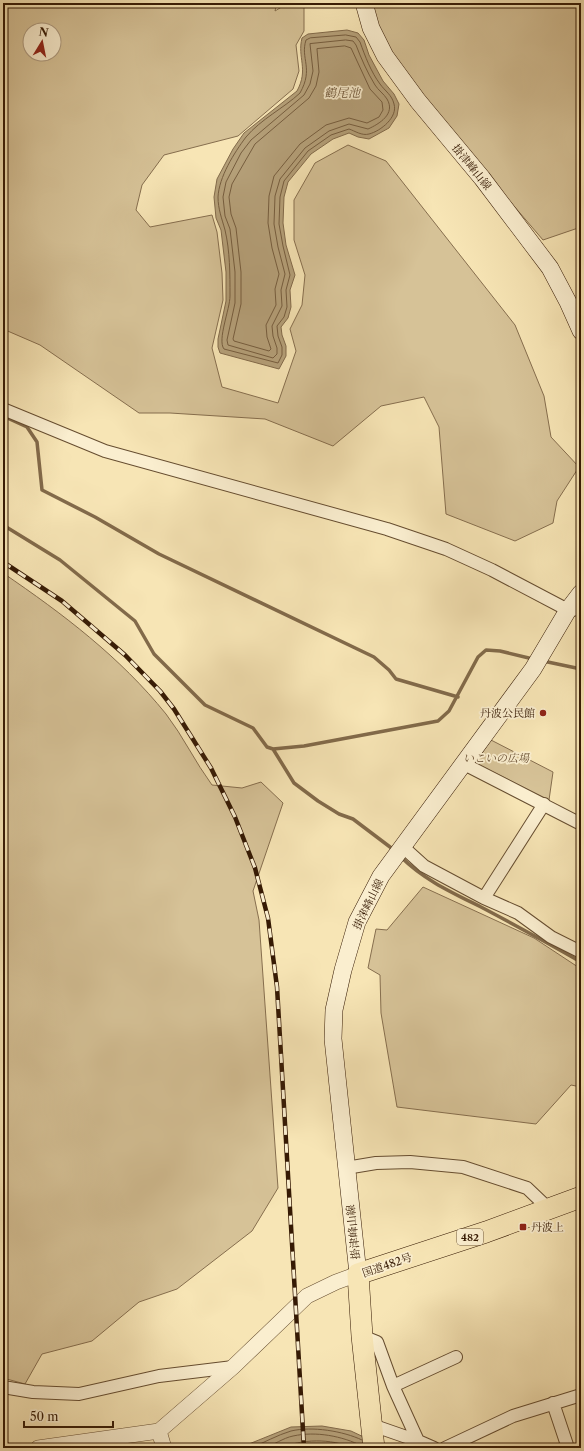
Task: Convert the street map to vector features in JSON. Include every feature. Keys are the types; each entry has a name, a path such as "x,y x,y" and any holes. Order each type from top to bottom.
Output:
{"highway":[{"name":"国道482号","path":"373,1436 362,1336 358,1274 486,1232 581,1197"}],"main road":[{"name":"掛津峰山線","path":"364,3 371,28 385,56 418,101 482,178 550,268 581,331"},
{"name":"掛津峰山線","path":"358,1274 333,1039 334,1010 343,970 357,922 381,876 533,669 542,653 574,610 581,593"}],"street":[{"path":"3,409 105,451 387,529 446,549 574,610"},
{"path":"464,764 581,824"},
{"path":"484,898 544,804"},
{"path":"399,851 484,898 518,913 551,937 581,952"},
{"path":"346,1168 376,1163 410,1162 463,1167 527,1188 549,1208"},
{"path":"38,1448 159,1432 233,1367 307,1296 336,1282 358,1274"},
{"path":"362,1336 376,1342 393,1386 418,1441"},
{"path":"393,1386 456,1357"},
{"path":"3,1387 33,1392 79,1394 159,1376 233,1367"},
{"path":"445,1448 513,1416 581,1395"},
{"path":"553,1403 568,1448"},
{"path":"159,1432 164,1448"},
{"path":"373,1436 418,1441 434,1448"}],"green space":[{"path":"3,3 277,3 275,11 288,3 304,3 304,31 296,45 299,71 293,89 238,136 164,155 142,185 136,210 150,227 212,215 217,232 222,273 223,300 212,348 222,387 278,403 296,351 290,329 302,305 305,275 294,240 294,200 315,163 348,145 386,161 515,325 544,396 551,437 579,467 557,501 553,523 515,541 446,514 439,427 424,397 381,406 333,446 265,419 170,413 139,413 40,345 3,329"},
{"path":"372,3 581,3 581,227 543,240 432,110 390,51 378,27"},
{"path":"3,573 69,621 110,655 130,674 166,714 212,785 242,788 261,782 283,803 253,891 259,920 278,1188 252,1231 177,1289 139,1302 92,1341 42,1354 25,1384 3,1378"},
{"name":"いこいの広場","path":"491,740 553,772 549,800 475,763"},
{"path":"423,887 534,938 581,969 581,1087 571,1085 536,1124 397,1107 381,1013 380,975 368,968 376,929 387,930"}],"water":[{"name":"鶴尾池","path":"347,30 358,33 364,40 369,55 383,81 394,94 399,104 397,116 389,128 369,139 358,137 349,133 333,139 311,154 288,182 284,197 283,223 286,245 295,275 290,290 291,307 288,318 281,327 286,346 286,356 279,369 220,353 218,339 226,301 226,272 221,230 216,218 214,197 217,179 233,149 244,133 297,91 303,70 301,52 302,38 308,34"},
{"path":"322,1426 351,1431 387,1448 239,1448 291,1427"}],"waterway":[{"path":"3,416 27,427 37,442 42,490 95,517 159,554 374,657 389,670 396,679 458,697"},
{"path":"3,525 60,560 135,621 154,654 205,705 253,728 267,747 273,749 304,746 438,721 449,711 478,657 486,650 500,651 533,659"},
{"path":"543,661 581,669"},
{"path":"273,749 294,783 318,801 339,814 353,819 394,850"},
{"path":"401,857 419,873 439,885 581,962"}],"railway":[{"path":"3,562 62,601 125,655 160,691 174,709 211,768 235,817 255,868 268,918 277,987 304,1448"}],"place":[{"name":"丹波公民館","path":"543,713"},
{"name":"丹波上","path":"523,1227"}]}
